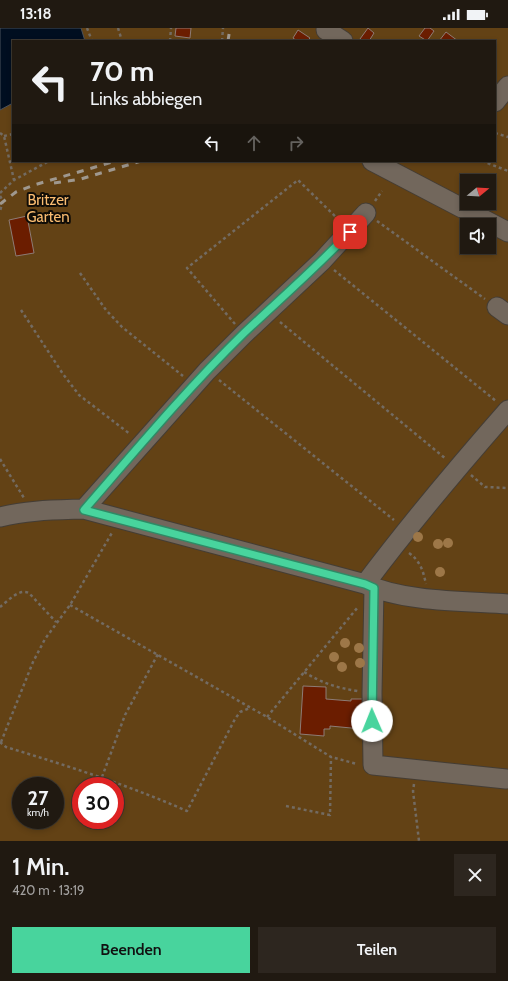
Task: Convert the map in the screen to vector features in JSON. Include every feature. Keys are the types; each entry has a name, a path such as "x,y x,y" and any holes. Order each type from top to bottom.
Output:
{"street":[{"path":"328,28 326,30 341,40"},
{"path":"496,101 508,86"},
{"path":"374,162 508,232"},
{"path":"84,510 207,371 322,261 366,213"},
{"path":"506,779 373,764 369,586 401,536 458,466 508,411"},
{"path":"0,517 54,510 84,510 369,586 390,594 508,604"}],"path":[{"path":"87,28 92,40"},
{"path":"118,28 122,40"},
{"path":"170,40 171,28"},
{"path":"222,40 223,28"},
{"path":"0,133 4,136 14,180"},
{"path":"496,133 508,137"},
{"path":"4,136 12,134"},
{"path":"0,212 3,201 0,195 14,180 47,162"},
{"path":"485,162 508,171"},
{"path":"244,334 187,268 298,180 350,232"},
{"path":"366,213 502,311"},
{"path":"322,261 508,411"},
{"path":"80,273 106,310 122,327 194,385"},
{"path":"21,310 63,374 79,395 103,412 142,444"},
{"path":"268,312 485,487 508,488"},
{"path":"207,371 309,454 401,536 420,563 426,584 426,598"},
{"path":"0,459 32,512"},
{"path":"120,519 70,605 56,622 45,639 33,662 0,742 6,747 102,777 125,716 158,654"},
{"path":"0,607 20,591 26,591 56,622"},
{"path":"70,605 267,717 331,757 368,767 373,764"},
{"path":"267,717 359,606"},
{"path":"304,672 320,682 342,689 372,693"},
{"path":"124,785 187,811 235,719 240,712 250,708"},
{"path":"286,806 330,815 331,757"},
{"path":"416,770 413,791 420,841"}],"green space":[{"name":"Britzer Garten","path":"0,28 508,28 508,841 0,841"}],"water":[{"path":"0,28 81,28 85,40 12,40 12,104 0,110"}],"building":[{"path":"176,28 191,28 190,38 175,36"},
{"path":"368,28 374,33 370,40 360,39"},
{"path":"425,28 430,28 434,31 428,40 419,36"},
{"path":"298,30 310,38 308,40 296,40 293,38"},
{"path":"446,32 457,40 440,40"},
{"path":"27,216 34,253 16,256 9,220"},
{"path":"303,686 326,687 326,699 351,701 351,699 364,699 362,729 330,726 330,729 324,729 324,736 300,734"}],"railway":[{"path":"228,40 230,28"},
{"path":"0,204 16,192 34,185 113,162"},
{"path":"54,183 81,179 138,162"}],"route":[{"path":"350,232 322,261 206,372 84,510 365,584 374,588 372,721"}]}
